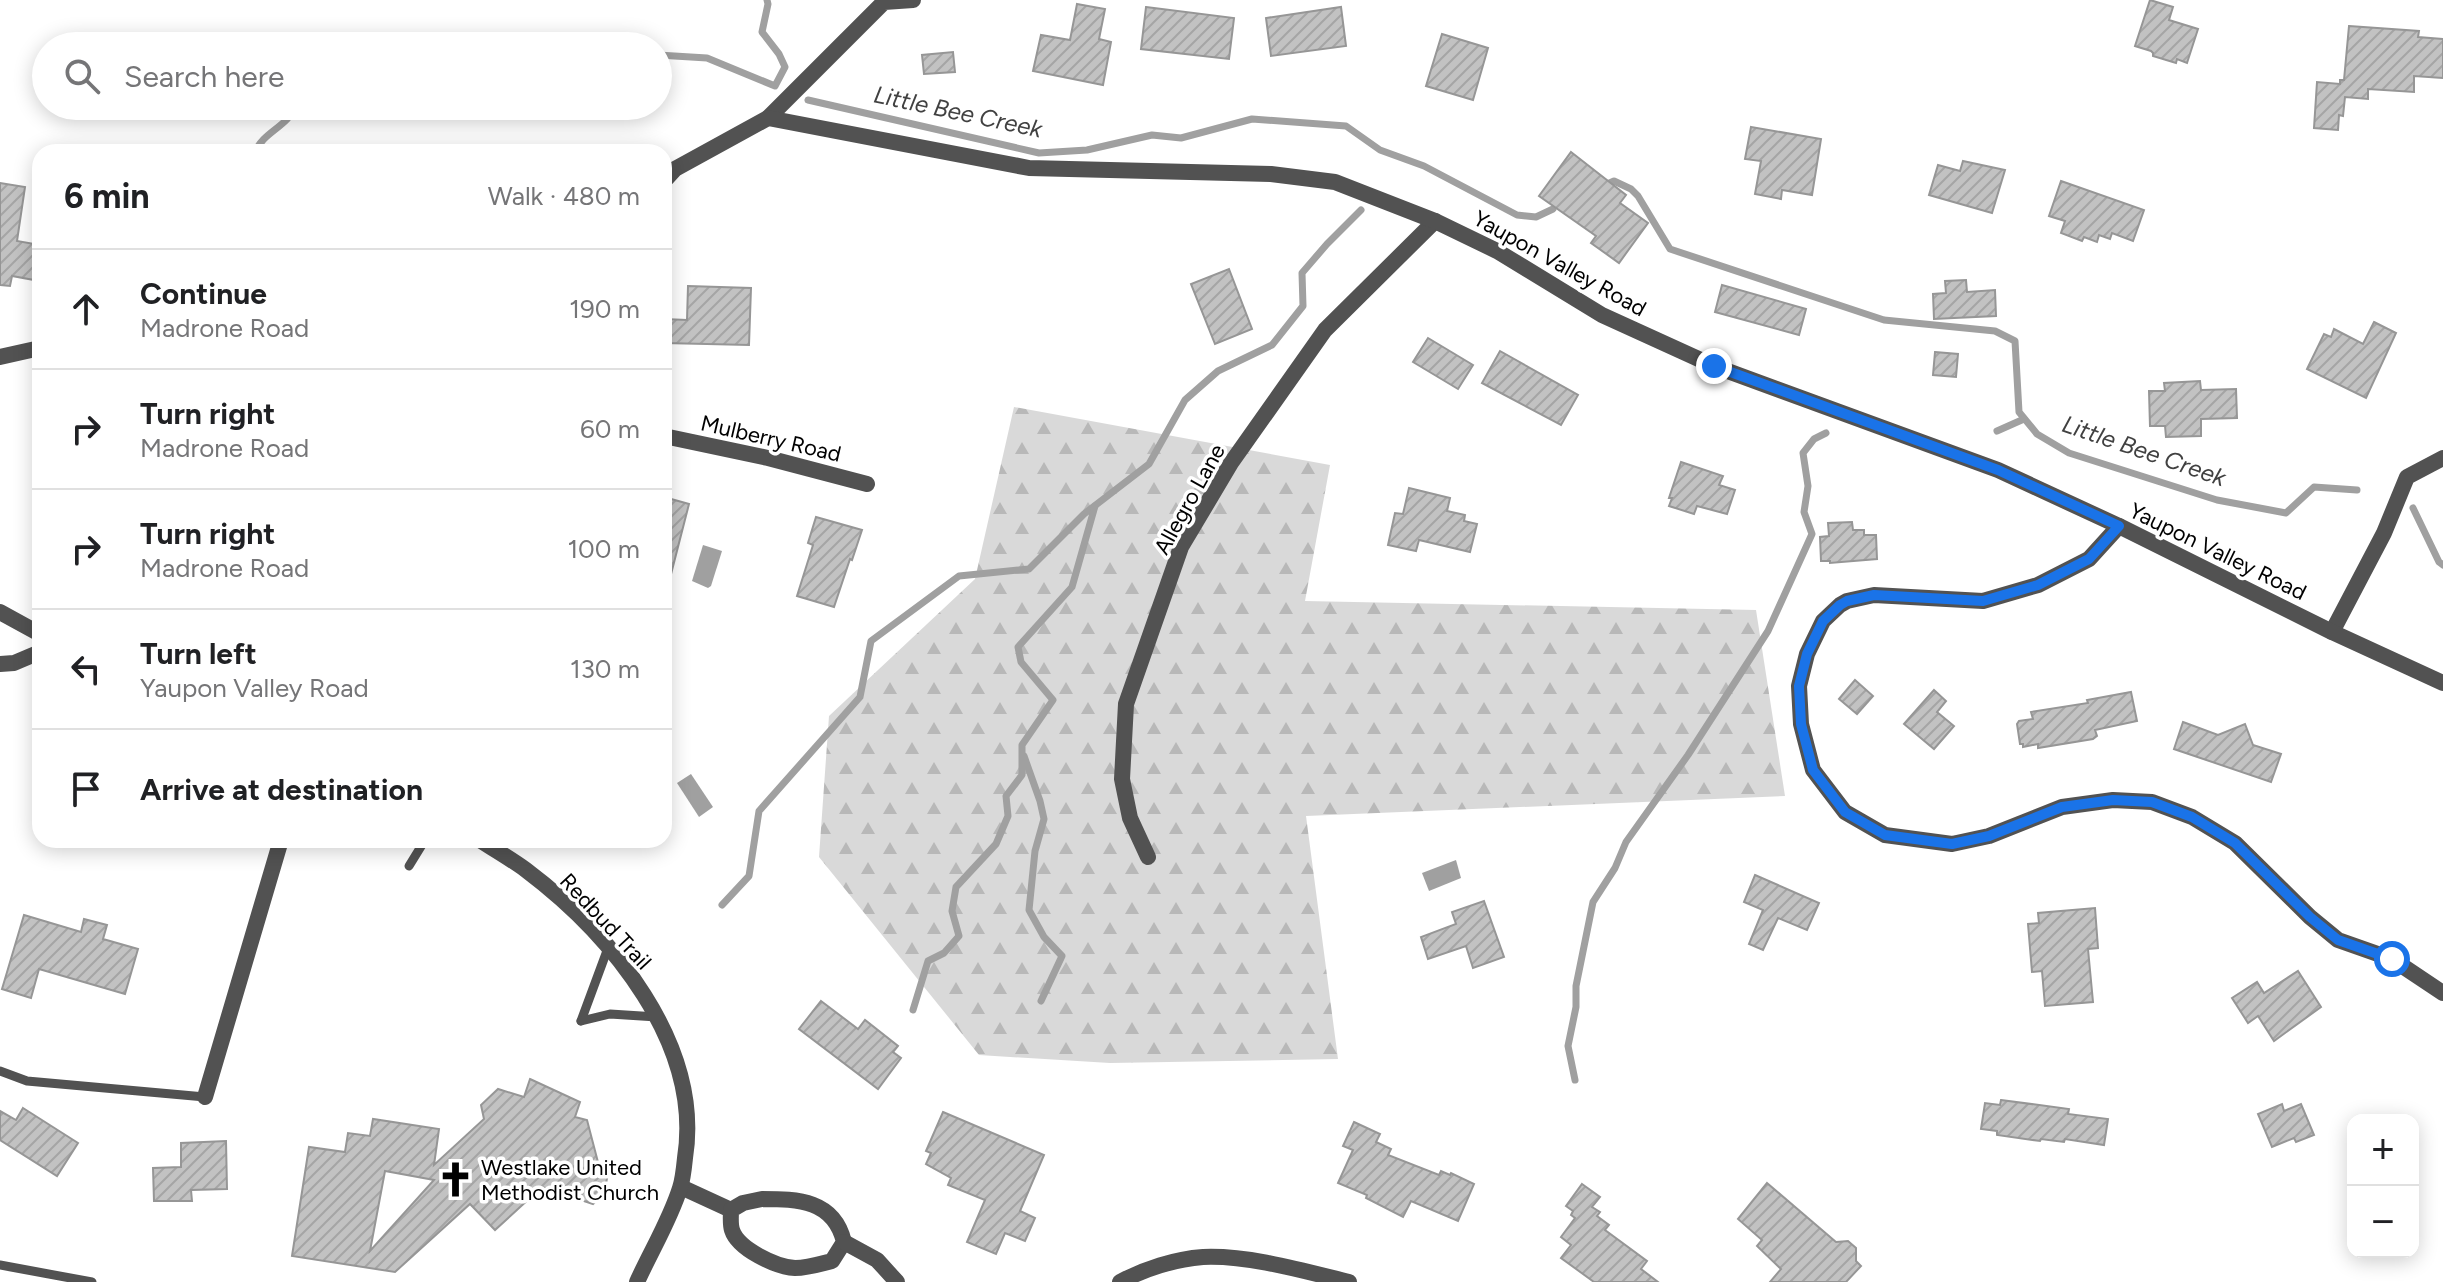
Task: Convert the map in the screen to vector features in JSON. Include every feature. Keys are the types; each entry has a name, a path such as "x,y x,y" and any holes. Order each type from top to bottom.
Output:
{"street":[{"path":"672,172 768,118 884,2 913,0"},
{"name":"Yaupon Valley Road","path":"768,118 1029,168 1271,174 1335,182 1435,221 1497,251 1602,315 1714,366 1998,470 2443,683"},
{"name":"Allegro Lane","path":"1148,857 1130,818 1122,779 1126,704 1181,547 1231,463 1325,330 1435,221"},
{"path":"0,357 32,350"},
{"name":"Mulberry Road","path":"672,438 768,458 867,484"},
{"path":"2332,632 2384,533 2407,477 2443,458"},
{"path":"2119,526 2089,559 2038,585 1983,601 1874,595 1840,605 1823,621 1807,654 1799,686 1801,724 1813,770 1845,812 1885,835 1952,844 1989,836 2062,807 2113,800 2152,802 2192,817 2235,843 2310,917 2338,940 2392,959 2443,993"},
{"path":"0,612 32,630"},
{"path":"0,664 14,663 32,655"},
{"path":"205,1097 279,848"},
{"name":"Redbud Trail","path":"492,848 536,878 569,906 619,960 657,1017 675,1056 687,1100 688,1140 681,1187 637,1282"},
{"path":"681,1187 731,1210"},
{"path":"731,1210 743,1203 762,1199 805,1201 826,1211 841,1231 844,1242 877,1260 897,1282"},
{"path":"731,1210 731,1229 741,1244 766,1260 791,1268 832,1261 844,1242"},
{"path":"1120,1282 1164,1264 1203,1257 1269,1263 1349,1282"}],"lane":[{"path":"409,866 420,848"},
{"path":"608,948 581,1021 610,1014 657,1017"},
{"path":"0,1071 27,1081 205,1097"},
{"path":"0,1265 92,1282"}],"green space":[{"path":"1014,407 1330,465 1305,601 1756,610 1785,796 1306,816 1338,1059 1110,1063 979,1055 819,857 829,716 975,579"}],"shaded area":[{"path":"703,545 722,551 708,588 692,581"},
{"path":"691,774 713,807 699,817 677,783"},
{"path":"1456,860 1461,878 1429,891 1422,873"}],"building":[{"path":"2150,0 2173,7 2169,20 2198,29 2187,63 2153,56 2151,51 2135,46"},
{"path":"1077,4 1105,9 1099,39 1111,42 1103,85 1033,71 1041,35 1070,40"},
{"path":"1146,7 1234,18 1229,59 1141,49"},
{"path":"1341,7 1346,46 1271,56 1266,18"},
{"path":"2349,26 2419,31 2418,37 2443,39 2443,78 2414,76 2414,92 2368,89 2368,99 2345,97 2338,130 2314,128 2317,82 2340,84 2340,80 2344,80"},
{"path":"1442,34 1488,48 1473,100 1426,86"},
{"path":"953,52 955,72 924,74 922,55"},
{"path":"1751,127 1821,139 1812,195 1782,190 1781,199 1755,194 1761,161 1745,159"},
{"path":"1571,152 1626,195 1620,203 1648,223 1619,263 1591,243 1596,236 1539,196"},
{"path":"1963,161 2005,170 1992,213 1929,195 1938,165 1960,171"},
{"path":"2061,181 2144,210 2133,241 2112,233 2110,239 2099,235 2097,242 2084,237 2082,241 2061,233 2065,221 2049,216"},
{"path":"0,183 25,187 17,241 32,244 32,280 12,276 10,286 0,285"},
{"path":"1229,269 1252,329 1215,344 1191,284"},
{"path":"1966,280 1967,292 1995,290 1996,316 1934,319 1933,294 1946,293 1945,281"},
{"path":"1722,285 1806,309 1799,335 1715,312"},
{"path":"688,286 751,288 749,345 672,343 672,319 687,320"},
{"path":"2374,322 2396,333 2366,398 2307,369 2324,334 2331,337 2334,329 2363,344"},
{"path":"1428,338 1473,365 1458,389 1413,362"},
{"path":"1500,351 1578,395 1561,425 1482,383"},
{"path":"1935,352 1958,354 1956,377 1933,375"},
{"path":"2200,381 2201,390 2236,389 2237,418 2201,419 2201,436 2166,437 2165,426 2150,426 2149,391 2165,391 2164,383"},
{"path":"1681,462 1723,476 1719,485 1735,490 1727,514 1697,506 1694,514 1669,506"},
{"path":"1409,488 1450,498 1447,511 1465,515 1464,521 1477,524 1470,552 1419,540 1416,551 1388,545 1395,513 1403,514"},
{"path":"672,499 689,504 672,570"},
{"path":"816,517 862,530 834,607 797,596 813,545 808,543"},
{"path":"1852,522 1853,530 1864,530 1864,535 1876,535 1877,559 1821,561 1820,537 1829,536 1828,523"},
{"path":"1855,680 1873,696 1857,714 1839,699"},
{"path":"1934,690 1946,701 1937,712 1954,726 1934,749 1904,724"},
{"path":"2131,692 2137,721 2095,730 2097,736 2093,739 2038,748 2038,744 2023,747 2020,744 2017,724 2033,719 2031,712"},
{"path":"2183,722 2218,735 2245,724 2253,745 2281,754 2271,782 2174,749"},
{"path":"1755,875 1819,903 1807,930 1778,918 1763,950 1749,944 1763,910 1744,902"},
{"path":"1484,901 1504,957 1473,968 1466,946 1428,959 1421,937 1456,924 1452,912"},
{"path":"2095,908 2098,948 2088,949 2093,1002 2045,1006 2042,971 2032,972 2028,924 2039,923 2038,913"},
{"path":"24,915 81,932 84,919 107,925 103,939 138,949 125,994 39,969 31,998 2,989"},
{"path":"2298,971 2321,1007 2274,1041 2258,1016 2248,1023 2232,998 2257,982 2264,993"},
{"path":"821,1001 858,1029 865,1020 898,1046 893,1052 901,1058 878,1089 799,1029"},
{"name":"Westlake United Methodist Church","path":"530,1079 580,1102 575,1117 587,1120 599,1166 610,1164 604,1193 593,1204 542,1187 495,1230 470,1204 395,1272 292,1256 309,1147 345,1152 348,1133 370,1136 373,1119 439,1129 434,1165 484,1119 481,1105 498,1089 524,1097","holes":["385,1171 434,1180 370,1251"]},
{"path":"2001,1100 2069,1109 2068,1114 2108,1119 2104,1145 2065,1139 2064,1142 2040,1141 1997,1135 1997,1131 1981,1129 1985,1103 2000,1105"},
{"path":"2282,1104 2284,1111 2301,1104 2314,1135 2296,1142 2294,1138 2272,1147 2258,1114"},
{"path":"23,1108 78,1143 57,1176 0,1140 0,1111 16,1120"},
{"path":"943,1112 1044,1155 1020,1211 1035,1218 1025,1241 1005,1233 996,1254 967,1242 985,1200 948,1185 951,1178 926,1164 931,1153 926,1151"},
{"path":"1354,1122 1380,1134 1376,1142 1391,1149 1388,1155 1439,1175 1441,1171 1451,1173 1474,1184 1458,1221 1411,1201 1403,1217 1366,1198 1367,1195 1338,1183 1353,1150 1343,1146"},
{"path":"226,1141 227,1189 191,1190 192,1201 154,1201 153,1168 181,1167 181,1143"},
{"path":"1767,1183 1836,1242 1848,1241 1856,1248 1856,1261 1861,1266 1846,1282 1770,1282 1781,1269 1757,1246 1762,1240 1738,1219"},
{"path":"1582,1184 1600,1197 1592,1207 1600,1212 1597,1216 1609,1225 1605,1230 1647,1261 1641,1269 1658,1282 1594,1282 1561,1258 1571,1245 1561,1237 1575,1218 1571,1215 1573,1211 1566,1206"}],"waterway":[{"name":"Little Bee Creek","path":"672,56 707,58 775,86 785,67 762,32 767,0"},
{"name":"Little Bee Creek","path":"808,100 1039,153 1087,150 1152,135 1181,138 1252,119 1346,126 1380,150 1424,166 1517,215 1536,217 1553,209"},
{"name":"Little Bee Creek","path":"260,144 286,120"},
{"name":"Little Bee Creek","path":"1603,186 1614,181 1631,189 1670,249 1884,320 1995,331 2015,341 2019,412 2037,434 2069,453 2217,500 2286,513 2314,487 2357,490"},
{"path":"722,905 749,876 759,811 860,697 871,641 959,576 1029,569 1084,514 1149,464 1185,400 1218,371 1272,345 1303,306 1302,273 1361,210"},
{"path":"1997,431 2024,419"},
{"path":"1575,1080 1568,1046 1593,902 1615,868 1626,842 1688,755 1768,631 1812,534 1804,512 1808,486 1803,453 1814,439 1826,433"},
{"path":"913,1010 928,961 944,953 959,936 952,911 956,887 996,844 1008,816 1006,796 1022,775 1022,745 1053,700 1021,662 1018,647 1072,587 1095,506"},
{"name":"Little Bee Creek","path":"2413,508 2443,565"},
{"path":"1024,756 1044,819 1035,851 1029,910 1044,937 1062,956 1041,1001"}],"place":[{"name":"Westlake United Methodist Church","path":"455,1180"}],"route":[{"path":"1714,366 1998,470 2119,526 2089,559 2038,585 1983,601 1874,595 1847,601 1823,621 1807,654 1799,686 1801,724 1813,770 1845,812 1885,835 1952,844 1989,836 2062,807 2113,800 2152,802 2192,817 2235,843 2310,917 2338,940 2392,959"}]}
